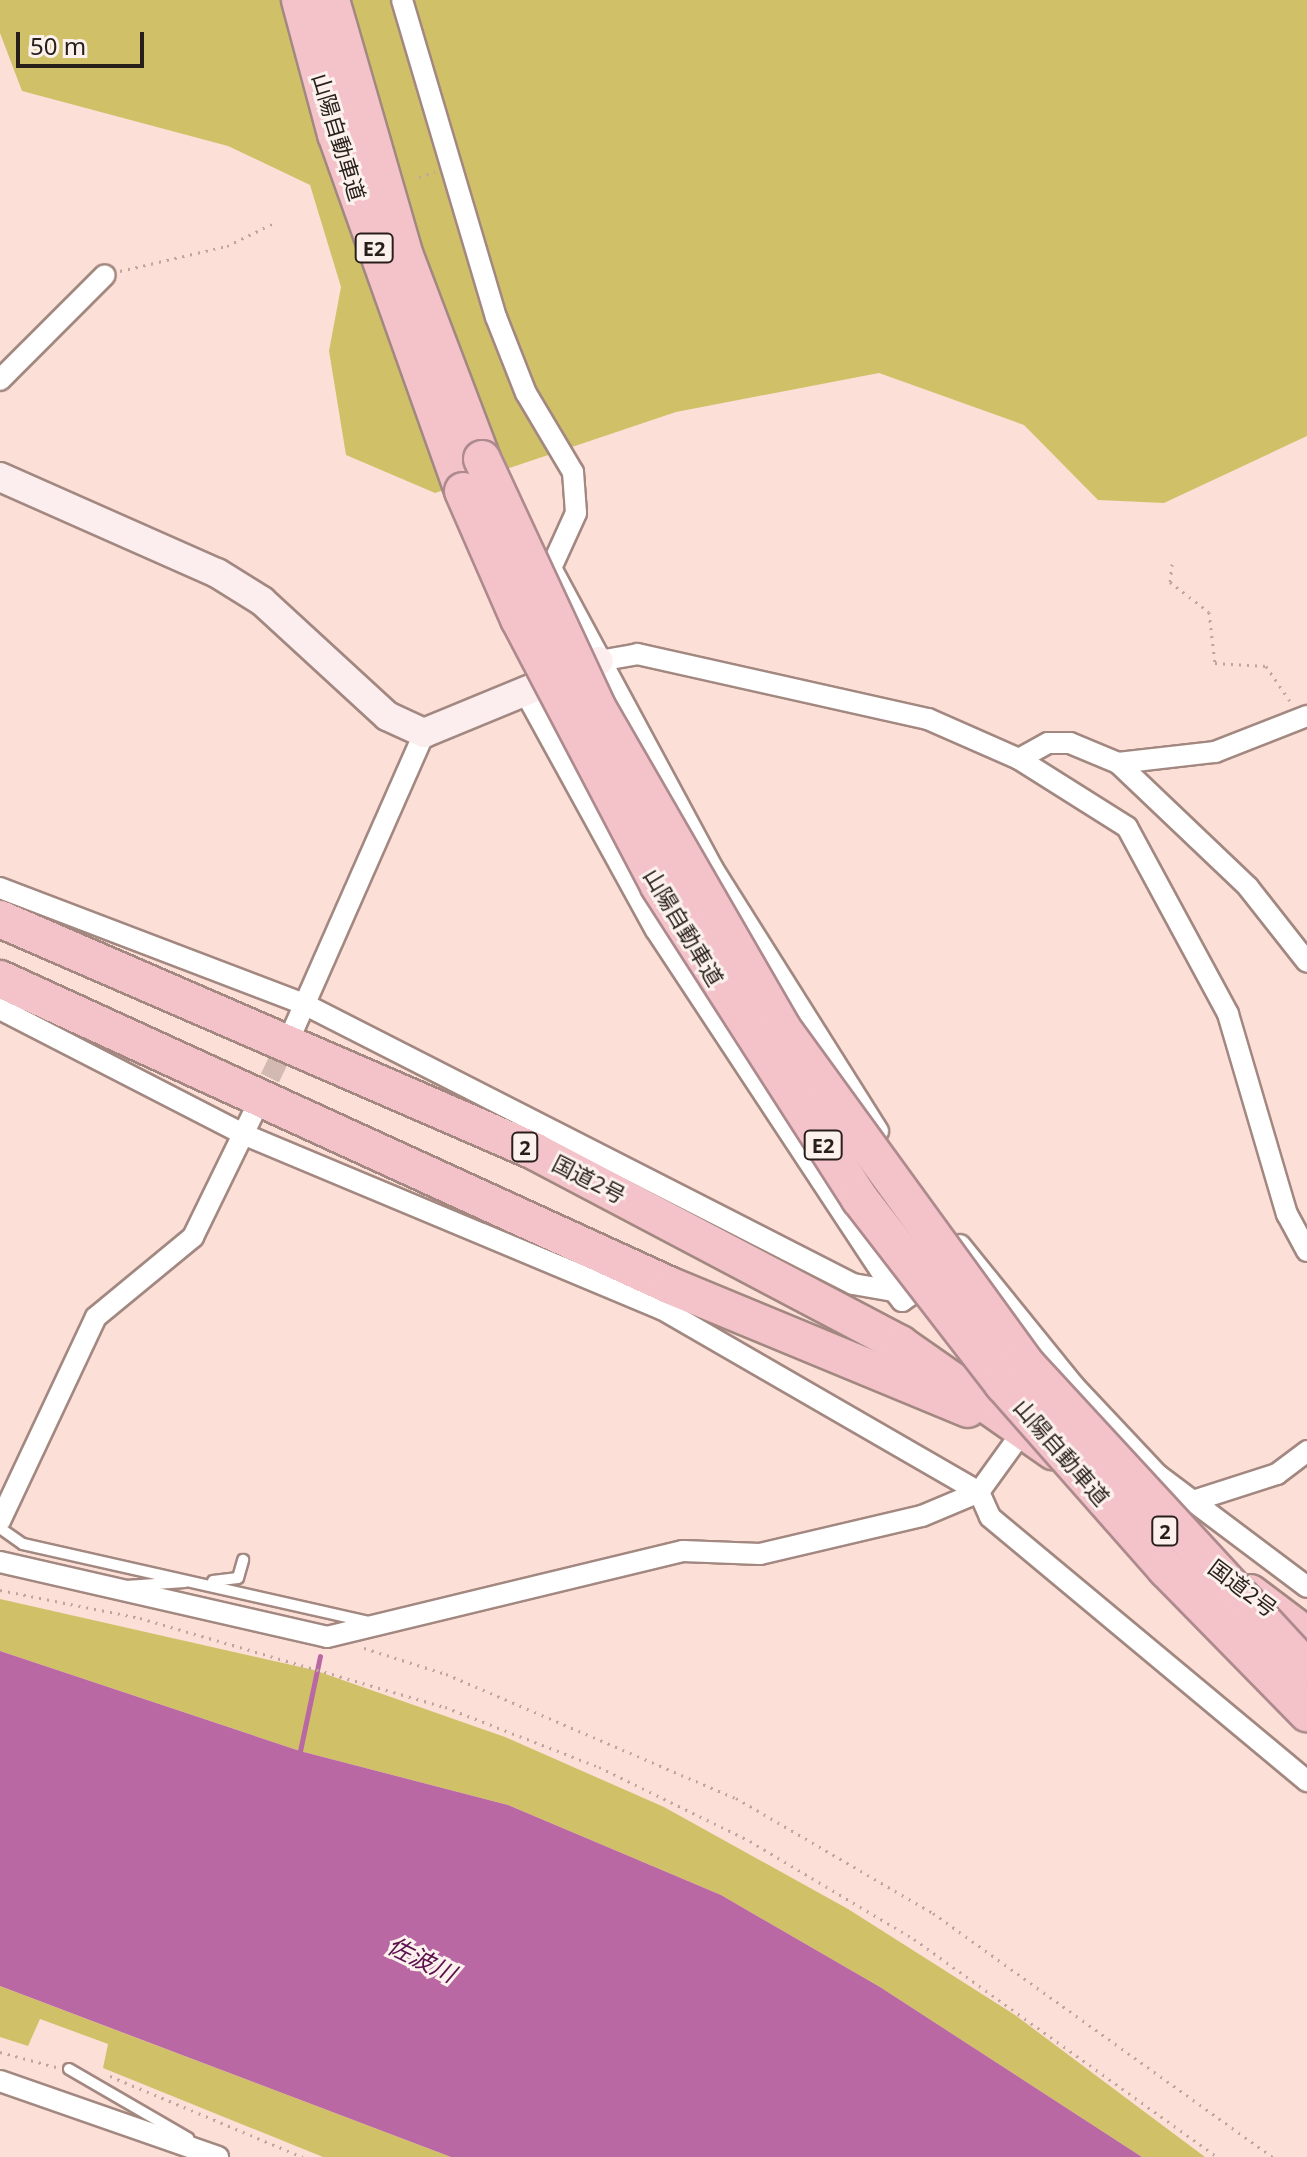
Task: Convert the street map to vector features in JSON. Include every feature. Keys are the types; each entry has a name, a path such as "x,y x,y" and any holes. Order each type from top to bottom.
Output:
{"highway":[{"name":"山陽自動車道","path":"299,0 401,330 463,491 532,645 659,886 860,1199 1013,1396 1166,1569 1307,1713"},
{"name":"山陽自動車道","path":"331,0 382,182 482,459 597,707 782,1028 1025,1363 1307,1669"},
{"path":"354,0 382,182"},
{"name":"国道2号","path":"0,919 534,1151 900,1344 1022,1428 1307,1636"},
{"name":"国道2号","path":"0,979 671,1286 1022,1428"}],"street":[{"path":"402,0 496,317 526,393 573,472 576,513 551,568 599,661 790,997 968,1255 1074,1386 1158,1475 1196,1500 1307,1587"},
{"path":"0,380 105,275"},
{"path":"0,477 217,573 262,601 387,716 424,733"},
{"path":"295,1026 424,733 526,694 599,661 637,654 909,714 1019,759 1102,806 1146,852 1228,1014 1287,1214 1307,1251"},
{"path":"526,694 656,930 894,1291 902,1301 968,1255"},
{"path":"1118,763 1215,752 1302,717"},
{"path":"1019,759 1048,743 1070,743 1118,763 1248,887 1307,962"},
{"path":"0,888 304,1004 853,1284 894,1291"},
{"path":"0,1009 248,1125 662,1309 979,1492 990,1517 1307,1781"},
{"path":"0,1521 71,1357 96,1317 193,1237 248,1125"},
{"path":"0,1562 327,1637 683,1551 760,1554 922,1516 979,1492 1022,1428 1074,1386"},
{"path":"1196,1500 1277,1474 1307,1451"},
{"path":"0,2081 194,2154 218,2157"}],"lane":[{"path":"0,1528 23,1544 208,1582 382,1625"},
{"path":"116,1588 238,1578 243,1560"},
{"path":"69,2069 187,2138 194,2154"}],"path":[{"path":"105,275 227,246 274,223"},
{"path":"1172,564 1170,582 1206,605 1215,663 1272,670 1302,717"},
{"path":"0,1590 140,1618 429,1703 599,1767 750,1841 914,1939 1217,2157"},
{"path":"327,1637 446,1674 736,1798 933,1913 1273,2157"},
{"path":"0,2052 69,2069 92,2069 200,2108 211,2123 303,2157"}],"shaded area":[{"path":"0,0 1307,0 1307,436 1164,503 1098,500 1024,425 879,373 676,412 435,493 346,455 329,351 341,287 310,185 228,146 22,91 0,33"},
{"path":"0,1599 314,1670 505,1737 664,1807 848,1909 1015,2015 1205,2157 1142,2157 880,1987 721,1895 508,1805 300,1751 0,1651"},
{"path":"0,1986 451,2157 323,2157 103,2068 108,2044 40,2019 28,2046 0,2037"}],"water":[{"name":"佐波川","path":"0,1651 300,1751 508,1805 721,1895 880,1987 1142,2157 451,2157 0,1986"}],"waterway":[{"path":"300,1751 320,1656"}],"tunnel":[{"path":"257,1105 290,1036"}]}
